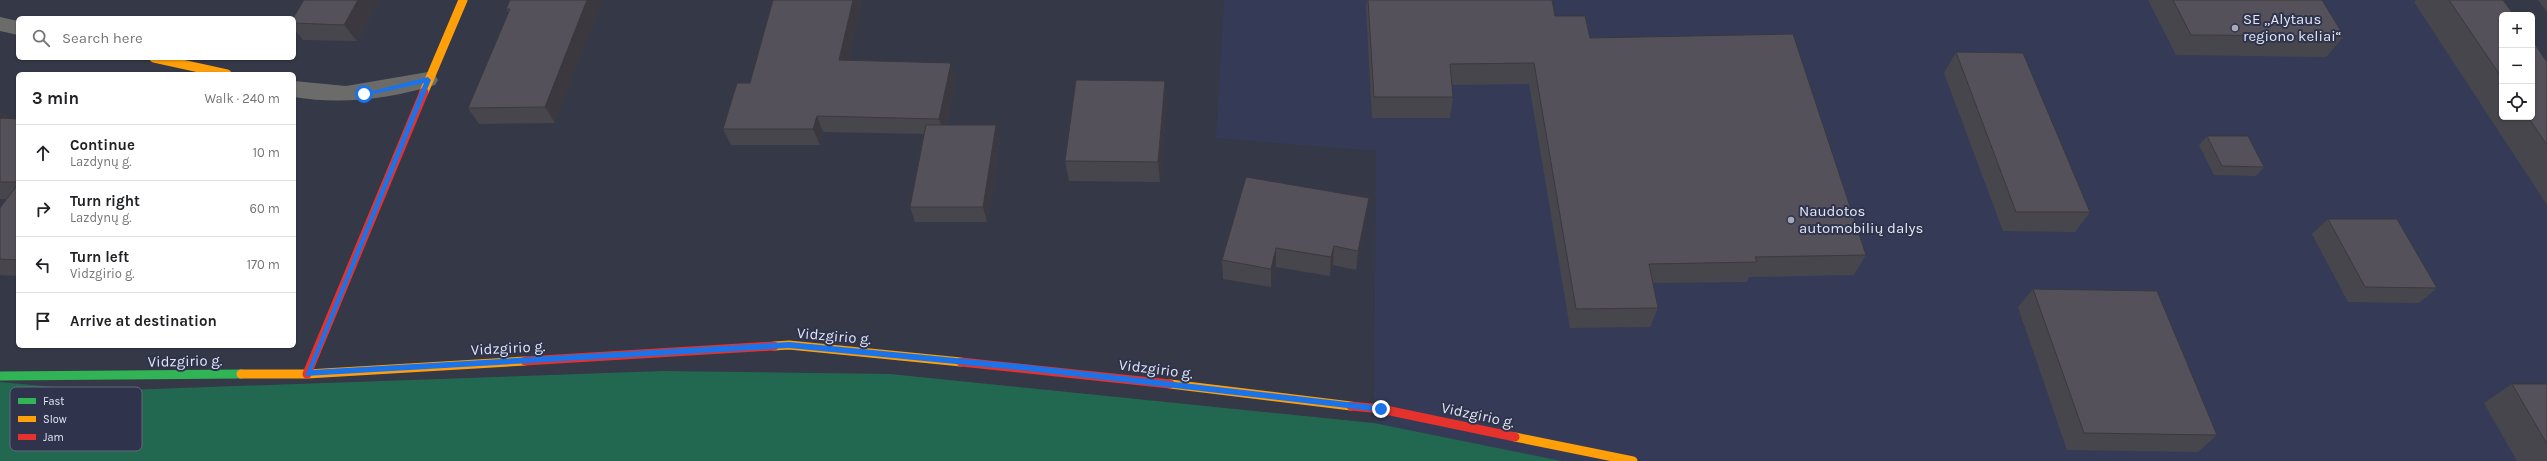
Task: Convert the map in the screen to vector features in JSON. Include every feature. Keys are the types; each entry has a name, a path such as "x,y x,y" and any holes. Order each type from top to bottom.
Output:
{"street":[{"path":"307,374 428,80 463,0"},
{"path":"0,24 16,28"},
{"path":"163,60 219,72"},
{"path":"296,88 315,93 364,94 428,80"},
{"name":"Vidzgirio g.","path":"0,376 307,374 789,345 1028,368 1381,409 1633,461"}],"shaded area":[{"path":"1224,0 2470,0 2499,106 2499,120 2535,120 2535,116 2547,112 2547,461 1562,461 1374,423 1376,151 1216,138"}],"green space":[{"path":"663,371 890,374 1374,423 1562,461 0,461 0,382 53,387 10,387 10,451 142,451 142,389"}],"building":[{"path":"304,0 358,0 344,25 296,23 296,16 294,16"},
{"path":"510,0 587,0 545,107 468,108 510,9 506,9"},
{"path":"773,0 853,0 839,60 951,63 939,119 817,116 813,129 723,129 737,83 750,83"},
{"path":"1368,0 1552,0 1555,16 1585,16 1590,38 1793,34 1866,255 1755,257 1757,262 1649,264 1658,308 1576,309 1534,63 1450,64 1453,97 1374,97"},
{"path":"2173,0 2322,0 2344,36 2191,35"},
{"path":"2449,0 2503,0 2512,12 2499,12 2499,74"},
{"path":"2535,44 2547,62 2547,145 2530,120 2535,120"},
{"path":"1956,52 2023,53 2090,212 2016,212"},
{"path":"1076,80 1165,81 1158,162 1065,161"},
{"path":"0,118 16,119 16,182 0,182"},
{"path":"926,125 996,125 983,207 910,207"},
{"path":"2207,136 2248,136 2264,167 2222,166"},
{"path":"1246,177 1369,198 1358,251 1334,246 1331,257 1276,248 1271,269 1222,260"},
{"path":"16,187 16,260 0,259 0,208"},
{"path":"2328,219 2397,219 2437,288 2365,287"},
{"path":"2033,289 2157,291 2217,435 2084,433"},
{"path":"2512,384 2547,384 2547,444"}],"traffic: fast":[{"path":"0,376 241,374"}],"traffic: slow":[{"path":"424,92 463,0"},
{"path":"163,60 218,72"},
{"path":"774,346 789,345 961,362"},
{"path":"241,374 307,374 525,361"},
{"path":"1170,384 1351,406"},
{"path":"1515,437 1633,461"}],"traffic: jam":[{"path":"307,374 424,92"},
{"path":"525,361 774,346"},
{"path":"961,362 1170,384"},
{"path":"1351,406 1381,409 1515,437"}],"place":[{"name":"SE „Alytaus regiono keliai“","path":"2235,28"},
{"name":"Naudotos automobilių dalys","path":"1791,220"}],"route":[{"path":"364,94 428,80 307,374 789,345 1028,368 1381,409"}]}
